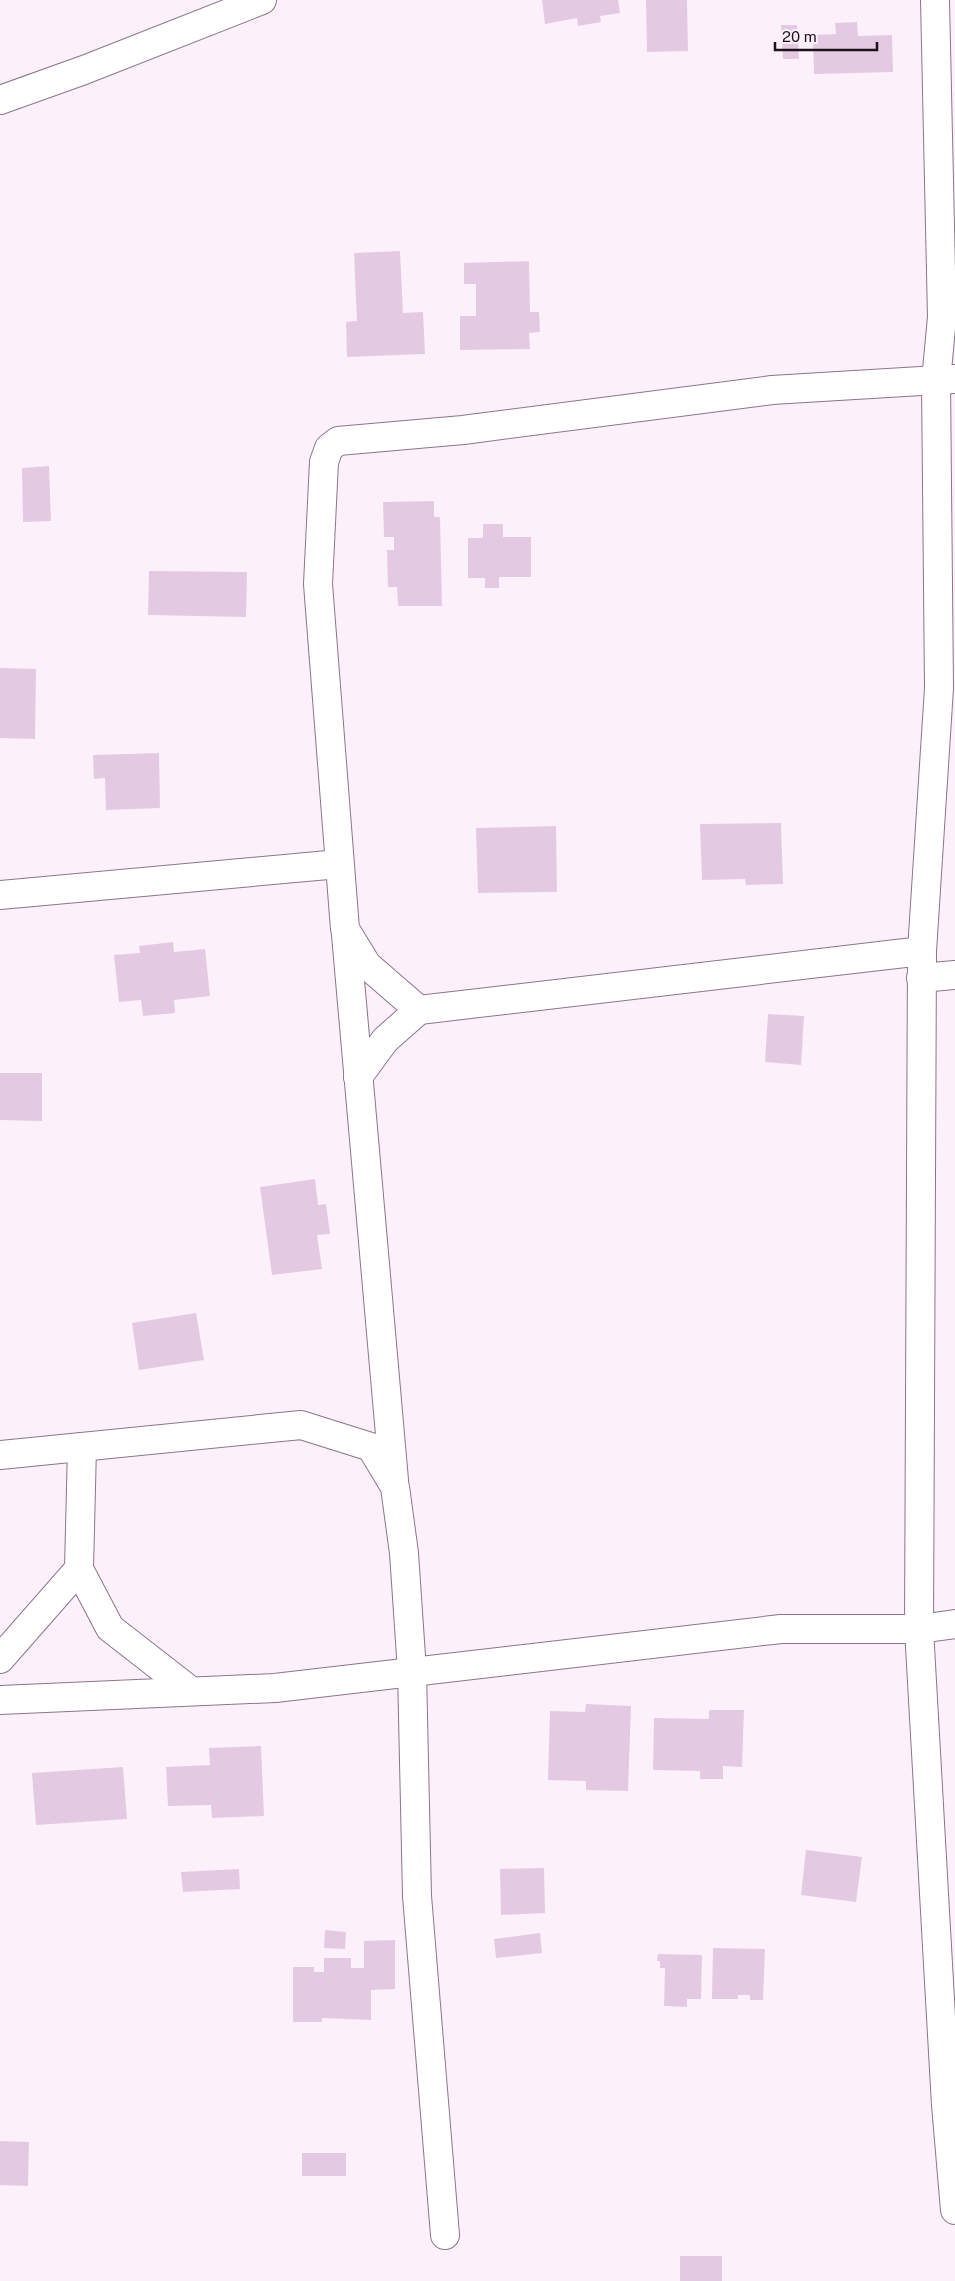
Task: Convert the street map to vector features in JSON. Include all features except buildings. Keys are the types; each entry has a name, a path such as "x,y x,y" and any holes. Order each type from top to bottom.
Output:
{"street":[{"path":"0,100 84,70 262,0"},
{"path":"935,0 945,380 939,688 921,978 920,1629 946,2095 955,2210"},
{"path":"445,2235 416,1896 412,1671 404,1553 395,1487 339,864 318,584 324,462 330,448 338,441 463,430 772,390 945,380"},
{"path":"0,895 339,864"},
{"path":"345,929 367,965 419,1010"},
{"path":"358,1077 385,1040 419,1010 922,951"},
{"path":"921,978 955,975"},
{"path":"0,1455 301,1425 370,1447 395,1487"},
{"path":"82,1447 79,1568 110,1628 191,1692"},
{"path":"0,1658 79,1568"},
{"path":"0,1700 275,1688 781,1629 920,1629 955,1624"}]}
